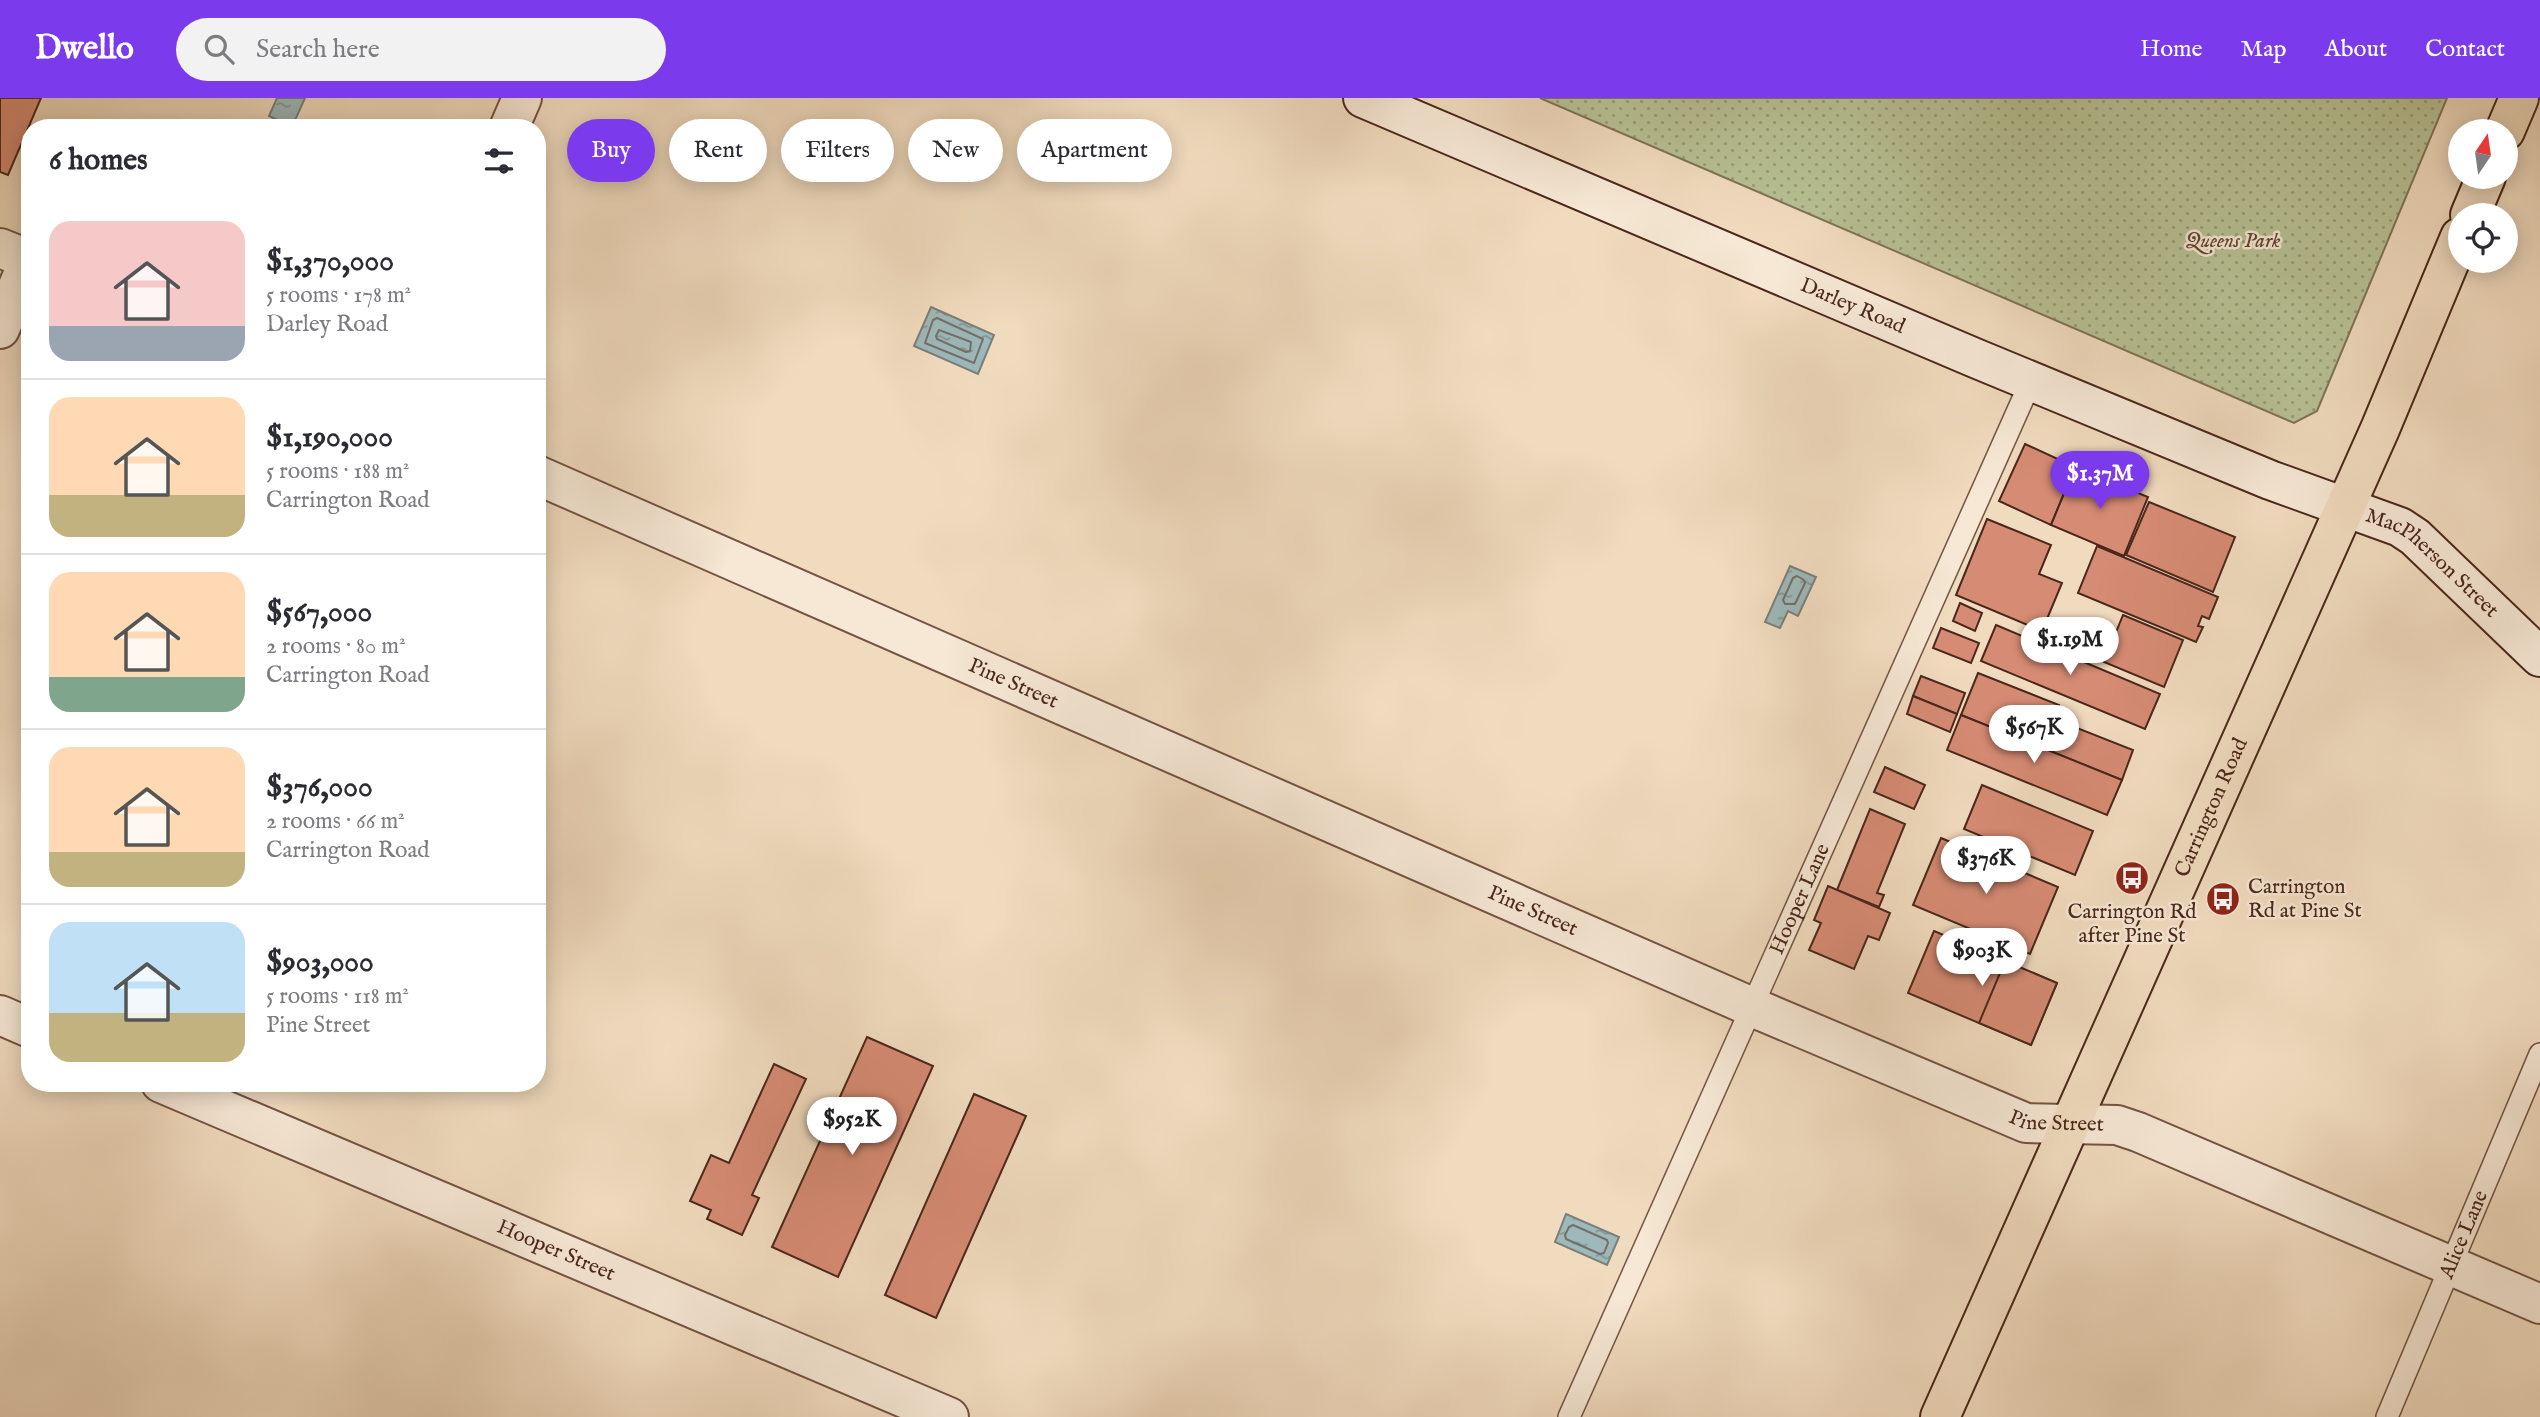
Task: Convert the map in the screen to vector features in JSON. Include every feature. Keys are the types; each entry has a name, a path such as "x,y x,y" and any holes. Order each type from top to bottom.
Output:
{"main road":[{"path":"2510,119 2519,98"},
{"name":"Carrington Road","path":"1940,1417 2346,506 2448,265"}],"street":[{"path":"513,119 522,98"},
{"name":"Darley Road","path":"1363,98 2031,381 2270,480 2346,506"},
{"path":"0,248 21,257"},
{"path":"0,329 21,279"},
{"name":"Pine Street","path":"546,479 1752,1007 2026,1123 2117,1125 2138,1132 2540,1304"},
{"name":"MacPherson Street","path":"2346,506 2400,527 2415,537 2540,657"},
{"path":"0,1015 21,1024"},
{"name":"Hooper Street","path":"182,1092 949,1417"}],"lane":[{"name":"Hooper Lane","path":"1569,1417 2031,381"},
{"name":"Alice Lane","path":"2387,1417 2540,1054"}],"green space":[{"name":"Queens Park","path":"1540,98 2447,98 2317,411 2294,423"}],"water":[{"path":"277,98 305,98 296,119 275,119 269,116"},
{"path":"931,307 994,335 978,374 914,346"},
{"path":"1790,566 1816,577 1798,616 1788,611 1780,628 1765,622"},
{"path":"1566,1214 1619,1237 1607,1265 1555,1242"}],"building":[{"path":"0,98 41,98 32,119 21,119 21,145 8,175 0,172"},
{"path":"2025,444 2075,467 2051,525 1999,501"},
{"path":"2075,467 2148,497 2124,556 2051,525"},
{"path":"2149,502 2235,537 2213,592 2126,555"},
{"path":"1987,519 2051,545 2039,574 2062,583 2042,631 1956,595"},
{"path":"2097,546 2218,597 2209,619 2202,616 2198,626 2203,627 2196,642 2078,593"},
{"path":"1960,603 1982,613 1975,631 1953,621"},
{"path":"2123,615 2183,640 2164,687 2104,662"},
{"path":"1996,625 2160,694 2145,729 1981,661"},
{"path":"1941,628 1979,643 1971,663 1933,648"},
{"path":"1978,673 2059,705 2054,719 2133,750 2122,780 1961,715"},
{"path":"1921,676 1965,693 1957,714 1913,696"},
{"path":"1913,696 1957,714 1950,732 1907,714"},
{"path":"1961,715 2122,780 2107,815 1947,750"},
{"path":"1885,767 1925,785 1914,809 1874,792"},
{"path":"1982,785 2093,831 2075,875 1964,829"},
{"path":"1870,809 1905,824 1877,893 1884,895 1879,907 1837,890"},
{"path":"1941,838 2058,887 2030,954 1913,905"},
{"path":"1828,886 1890,913 1879,940 1868,936 1854,969 1809,950 1821,923 1814,920"},
{"path":"1934,931 2057,983 2031,1045 1908,993"},
{"path":"2005,961 2057,983 2031,1045 1979,1023"},
{"path":"867,1037 933,1066 838,1277 772,1247"},
{"path":"774,1064 806,1079 752,1195 759,1198 742,1235 707,1219 711,1210 690,1201 711,1155 729,1163"},
{"path":"974,1094 1026,1116 936,1318 885,1295"}],"place":[{"name":"Carrington Rd after Pine St","path":"2132,878"},
{"name":"Carrington Rd at Pine St","path":"2223,899"}]}
